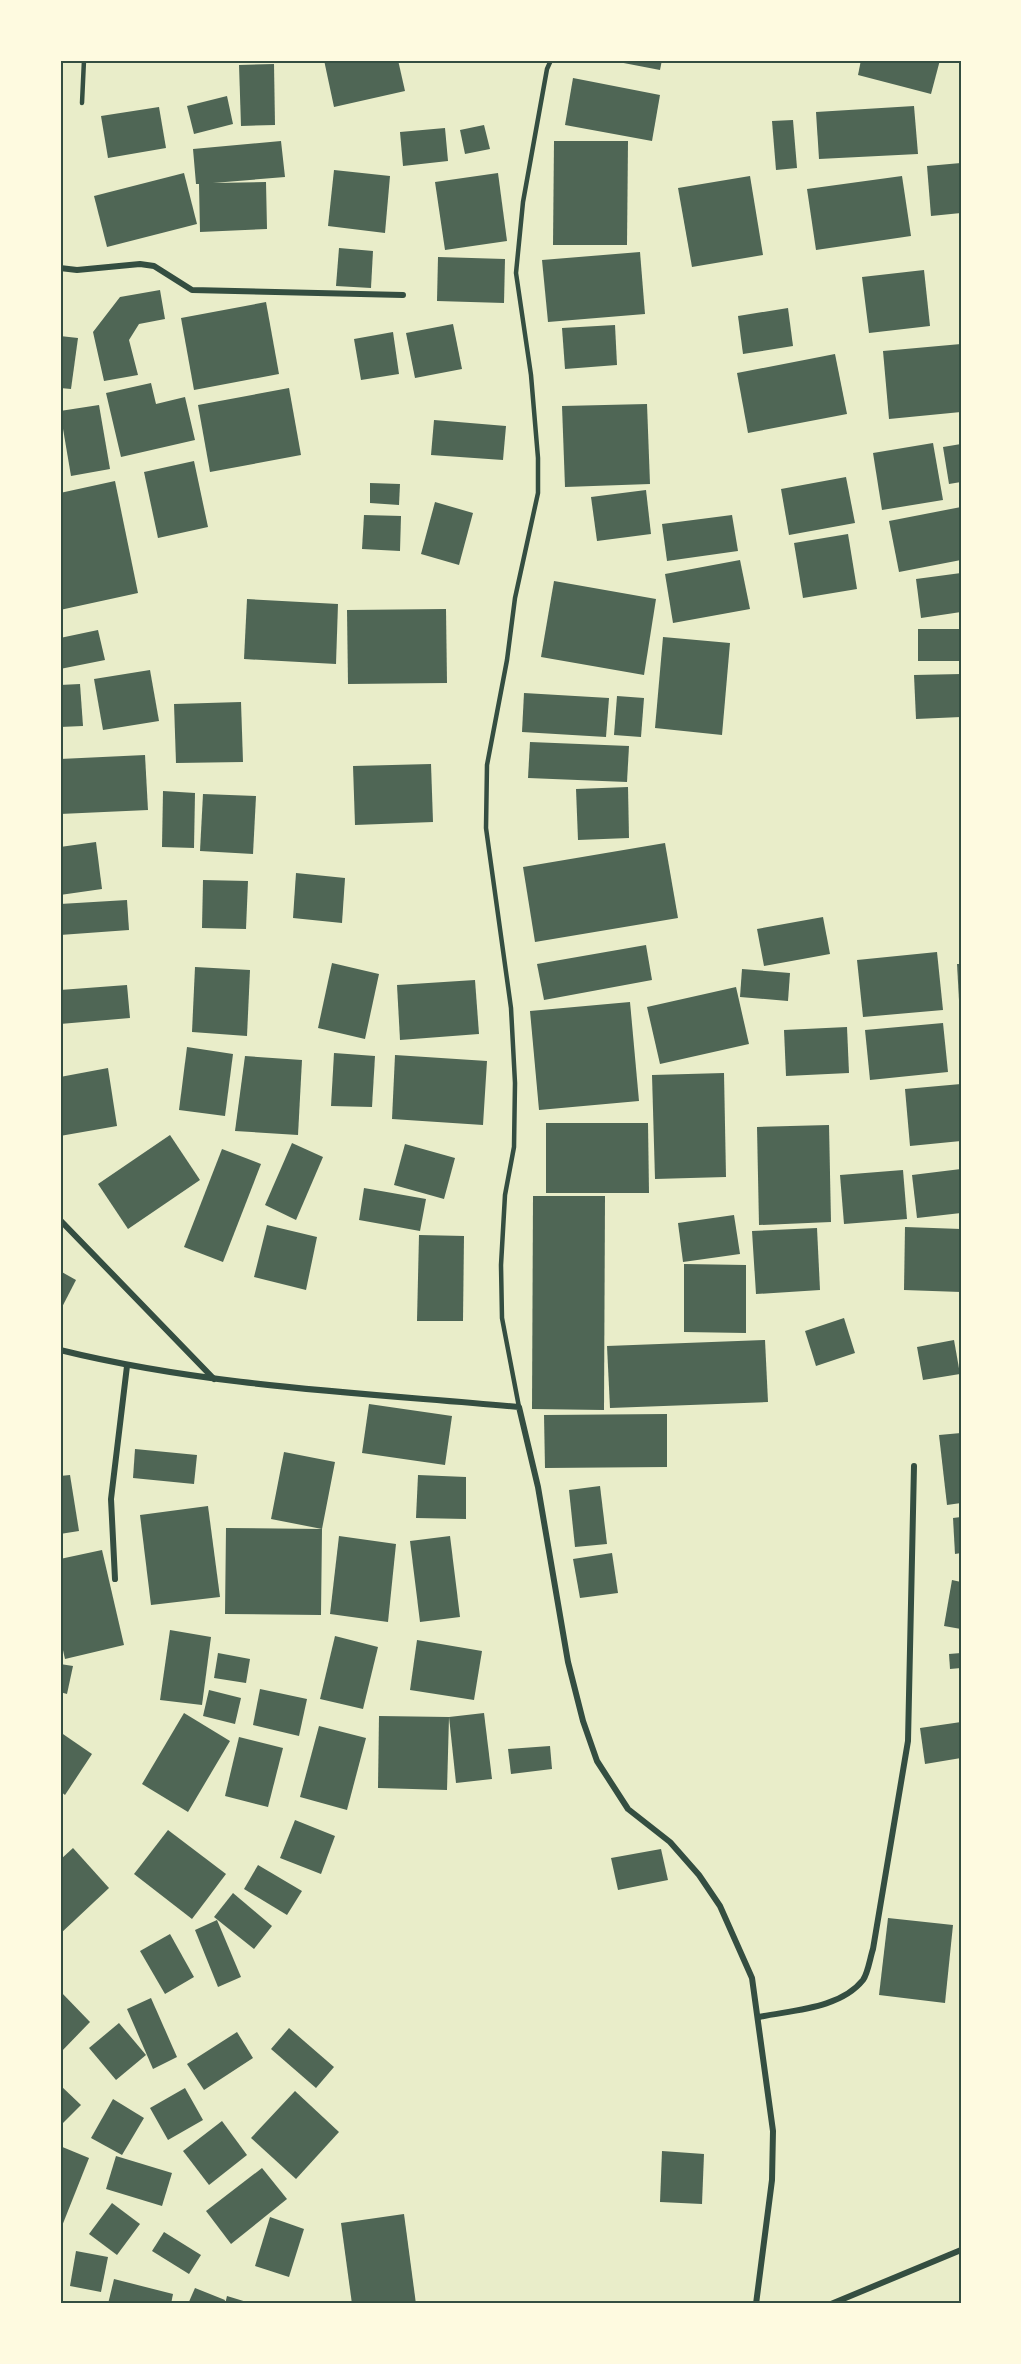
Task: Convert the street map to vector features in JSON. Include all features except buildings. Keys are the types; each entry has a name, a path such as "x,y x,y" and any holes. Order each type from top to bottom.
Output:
{"street":[{"path":"60,268 77,270 140,264 154,266 192,290 403,295"},
{"path":"60,1220 214,1380"},
{"path":"60,1350 127,1366 214,1380 519,1407 530,1445 568,1662 583,1721 597,1761 628,1809 670,1842 699,1875 720,1906 752,1978 773,2131 772,2180 756,2304"},
{"path":"115,1579 111,1499 127,1366"},
{"path":"759,2017 833,2001 849,1992 864,1979 873,1949 908,1741 914,1466"},
{"path":"831,2304 961,2250"}],"lane":[{"path":"82,103 84,60"},
{"path":"519,1407 502,1318 501,1265 506,1195 514,1147 515,1083 511,1008 486,828 487,765 505,670 515,598 538,493 538,458 531,375 516,273 523,202 547,69 551,60"}]}
